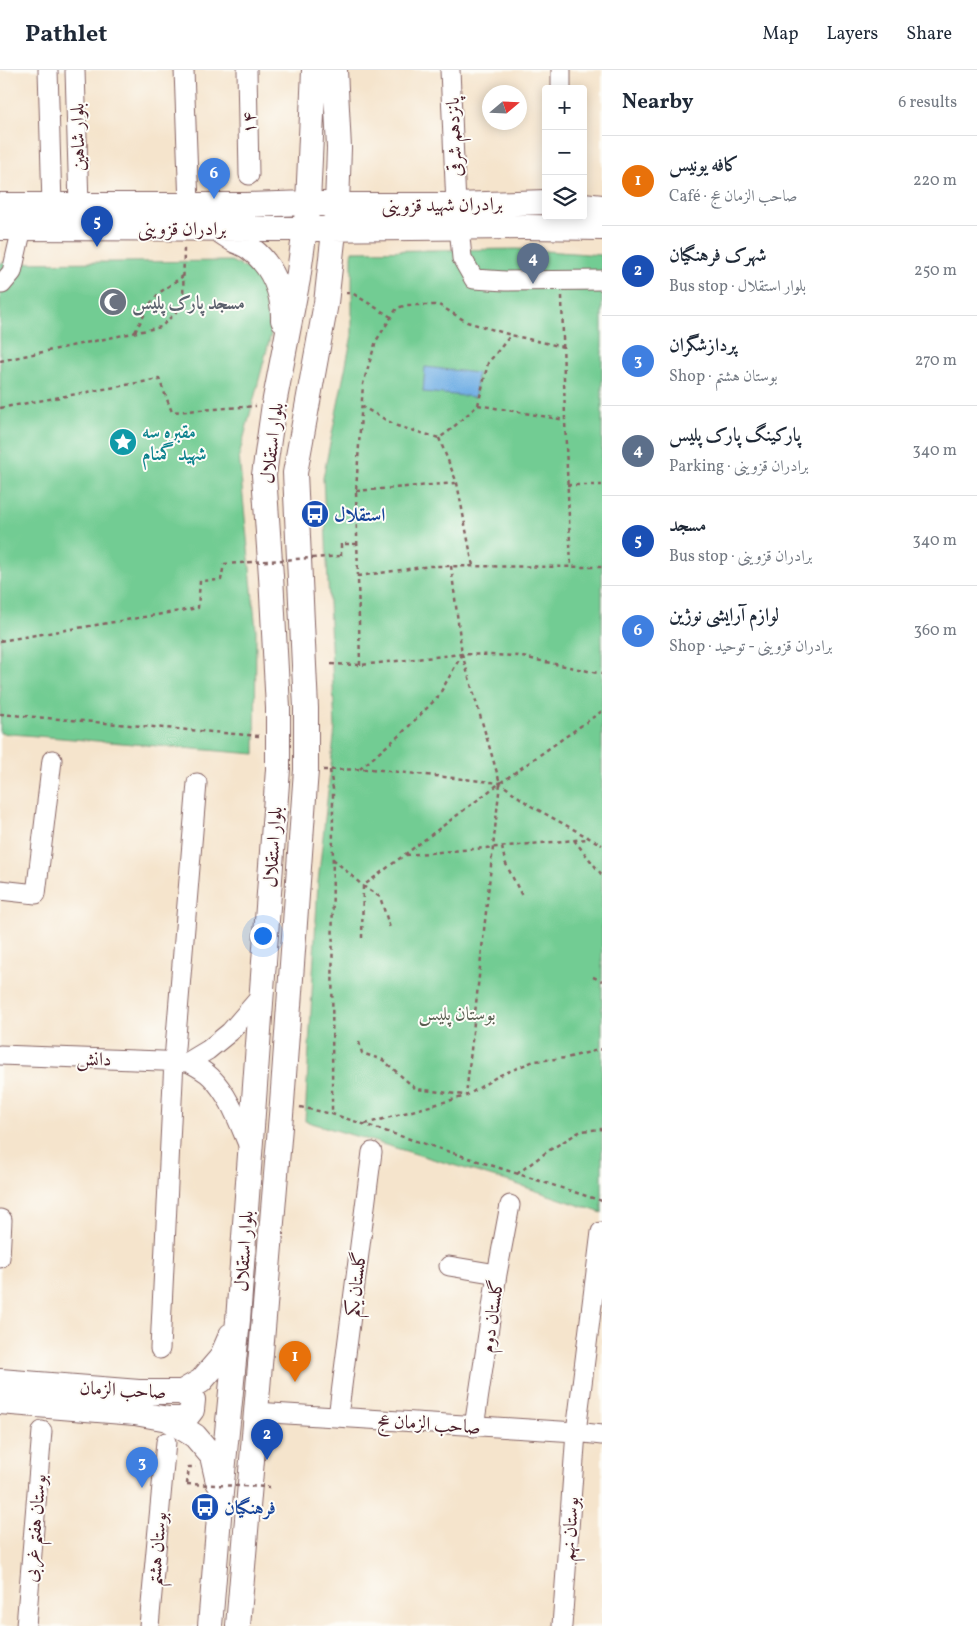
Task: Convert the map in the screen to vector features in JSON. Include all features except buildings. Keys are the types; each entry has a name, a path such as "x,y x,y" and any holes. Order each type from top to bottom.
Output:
{"main road":[{"name":"بلوار استقلال","path":"210,1626 238,1320 278,769 278,708 264,475 308,203 314,82 308,70"},
{"name":"بلوار استقلال","path":"238,1626 282,1103 306,770 306,708 295,473 327,294 336,216 339,148 335,70"},
{"path":"339,148 346,70"},
{"path":"0,205 79,205 187,216 308,203 336,216"},
{"name":"برادران شهید قزوینی","path":"457,216 542,203"},
{"path":"587,205 602,206"},
{"name":"برادران قزوینی","path":"11,228 187,216 215,227 305,228 336,216"},
{"name":"برادران شهید قزوینی","path":"336,216 457,216 525,226 602,228"},
{"path":"215,227 251,249 266,264 277,282 284,307 281,372"},
{"name":"صاحب الزمان","path":"0,1381 139,1392 182,1392 201,1381 221,1358 238,1320"},
{"path":"167,1431 185,1419 192,1410 193,1400 182,1392"},
{"name":"صاحب الزمان","path":"0,1402 134,1413 167,1431 195,1436 212,1456 221,1492"}],"street":[{"name":"بلوار شاهین","path":"48,70 52,204"},
{"name":"بلوار شاهین","path":"75,70 79,205"},
{"path":"184,70 187,216"},
{"name":"۱۴","path":"247,70 249,175"},
{"name":"پانزدهم شرقی","path":"450,70 457,216 462,258 474,279 505,281 562,280"},
{"path":"561,85 562,70"},
{"path":"0,284 12,272 11,228"},
{"path":"562,280 602,280"},
{"path":"0,890 36,894 52,760"},
{"path":"160,1348 181,1061 197,783"},
{"path":"181,1061 208,1050 230,1032 262,995"},
{"name":"دانش","path":"0,1055 181,1061"},
{"path":"181,1061 210,1076 222,1090 235,1112 250,1150"},
{"name":"گلستان یکم","path":"338,1417 372,1152"},
{"name":"گلستان دوم","path":"474,1427 497,1274 510,1206"},
{"path":"0,1219 2,1220 0,1258"},
{"name":"بوستان نهم","path":"562,1626 576,1432 601,1232"},
{"path":"449,1266 497,1274"},
{"name":"صاحب الزمان عج","path":"255,1412 602,1435"},
{"name":"بوستان هفتم غربی","path":"26,1626 42,1431"},
{"name":"بوستان هشتم","path":"149,1626 167,1431"}],"path":[{"path":"0,361 161,327 182,305 187,216"},
{"path":"134,333 150,304 159,293 183,276"},
{"path":"562,280 571,566"},
{"path":"327,294 352,293 391,317"},
{"path":"360,665 356,490 361,406 363,384 376,341 391,317 397,308 407,305 439,305 467,322 510,335 563,347"},
{"path":"361,406 397,426 439,438 478,405 488,363 510,335"},
{"path":"0,408 159,379 172,412 274,404"},
{"path":"478,405 565,420"},
{"path":"439,438 456,483 473,566"},
{"path":"356,490 456,483"},
{"path":"567,485 602,485"},
{"path":"0,641 198,608 200,581 221,580 224,564 340,556 340,544 357,544"},
{"path":"358,576 430,566 602,567"},
{"path":"451,566 462,654 500,783 495,847 466,1096"},
{"path":"360,769 402,733 438,697 462,654"},
{"path":"331,664 360,665 462,654 518,656 602,674"},
{"path":"363,886 500,783 602,711"},
{"path":"0,714 278,737"},
{"path":"306,770 371,769 500,783 531,806 602,845"},
{"path":"330,770 333,789 332,1114"},
{"path":"404,855 589,839"},
{"path":"574,840 602,875"},
{"path":"502,847 505,862 523,898"},
{"path":"333,859 363,886 380,896 390,928"},
{"path":"362,938 363,886"},
{"path":"594,977 602,981"},
{"path":"358,1042 362,1053 383,1060 416,1089 466,1096"},
{"path":"363,1124 466,1096 498,1076 534,1061 566,1058 602,1049"},
{"path":"282,1103 332,1114 602,1201"},
{"path":"516,1174 548,1151 581,1131 602,1129"},
{"path":"189,1467 187,1484 270,1487"}],"green space":[{"name":"بوستان پلیس","path":"517,249 602,255 602,1213 510,1182 305,1121 318,882 335,728 323,478 352,335 352,251"},
{"path":"231,261 254,272 263,291 271,334 239,456 256,630 255,754 0,733 0,263"}],"water":[{"path":"425,367 477,373 475,397 423,392"}],"place":[{"name":"لوازم آرایشی نوژین","path":"214,199"},
{"name":"مسجد","path":"97,247"},
{"name":"پارکینگ پارک پلیس","path":"533,284"},
{"name":"مسجد پارک پلیس","path":"113,302"},
{"name":"مقبره سه شهید گمنام","path":"123,442"},
{"name":"استقلال","path":"315,514"},
{"name":"کافه یونیس","path":"295,1382"},
{"name":"شهرک فرهنگیان","path":"267,1460"},
{"name":"پردازشگران","path":"142,1488"},
{"name":"فرهنگیان","path":"205,1507"}]}
